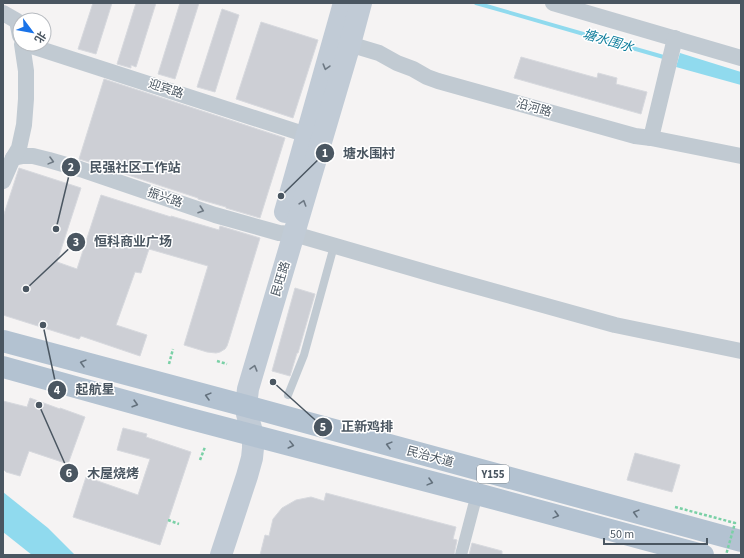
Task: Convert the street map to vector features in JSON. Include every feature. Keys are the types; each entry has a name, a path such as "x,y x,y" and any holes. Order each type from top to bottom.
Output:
{"main road":[{"name":"民旺路","path":"286,234 342,42 344,3"},
{"name":"民旺路","path":"221,555 249,467 253,448 247,434 247,414 239,404 248,389 286,234 307,135 342,42 361,3"},
{"name":"民治大道","path":"3,341 741,541"},
{"name":"民治大道","path":"3,367 247,434 477,494 657,546 703,555"},
{"name":"民旺路","path":"207,555 236,464 241,441 247,434"}],"street":[{"path":"553,3 674,44 741,58"},
{"path":"3,13 12,18"},
{"name":"沿河路","path":"342,42 379,53 397,63 438,81 635,136 741,156"},
{"path":"651,138 674,44"},
{"path":"3,181 10,156 19,148 24,125 26,71 23,52"},
{"name":"迎宾路","path":"51,52 307,135"},
{"name":"振兴路","path":"10,156 34,156 49,160 80,169 215,215 334,246 614,324 741,351"},
{"path":"461,555 477,494"}],"lane":[{"path":"288,395 304,355 334,246"}],"path":[{"path":"169,364 173,349"},
{"path":"217,361 227,364"},
{"path":"200,460 205,447"},
{"path":"675,507 735,523 726,555"},
{"path":"168,520 179,524"}],"water":[{"path":"680,53 741,72 741,85 676,67"},
{"path":"3,492 48,528 75,555 32,555 3,532"}],"building":[{"path":"93,3 112,3 96,54 78,49"},
{"path":"136,3 156,3 136,67 131,65 131,68 117,64"},
{"path":"180,3 199,3 175,79 158,74"},
{"path":"222,9 239,15 215,92 197,87"},
{"path":"261,22 318,40 293,118 236,99"},
{"path":"521,57 597,78 598,73 617,78 616,84 647,92 641,114 514,78"},
{"path":"104,79 285,138 260,218 198,199 119,172 120,171 79,159"},
{"path":"19,168 81,188 57,262 77,269 101,195 219,230 220,226 260,238 225,349 216,353 207,352 184,345 208,266 149,249 141,273 135,272 116,325 147,335 140,356 81,336 79,339 3,315 3,217"},
{"path":"295,288 315,294 290,376 272,371"},
{"path":"30,398 85,417 68,464 29,451 20,476 6,472 3,469 3,401 27,407"},
{"path":"123,428 147,434 146,437 191,452 160,545 73,517 86,477 138,495 150,459 117,450"},
{"path":"635,453 680,465 672,492 627,480"},
{"path":"326,493 456,527 453,539 457,540 454,555 260,555 265,535 269,536 273,519 282,508 296,500 311,497 324,501"},
{"path":"472,543 502,551 502,555 469,555"}],"waterway":[{"name":"塘水围水","path":"476,3 667,58"}],"place":[{"name":"塘水围村","path":"281,196"},
{"name":"民强社区工作站","path":"56,229"},
{"name":"恒科商业广场","path":"26,289"},
{"name":"起航星","path":"43,325"},
{"name":"正新鸡排","path":"273,382"},
{"name":"木屋烧烤","path":"39,405"}]}
